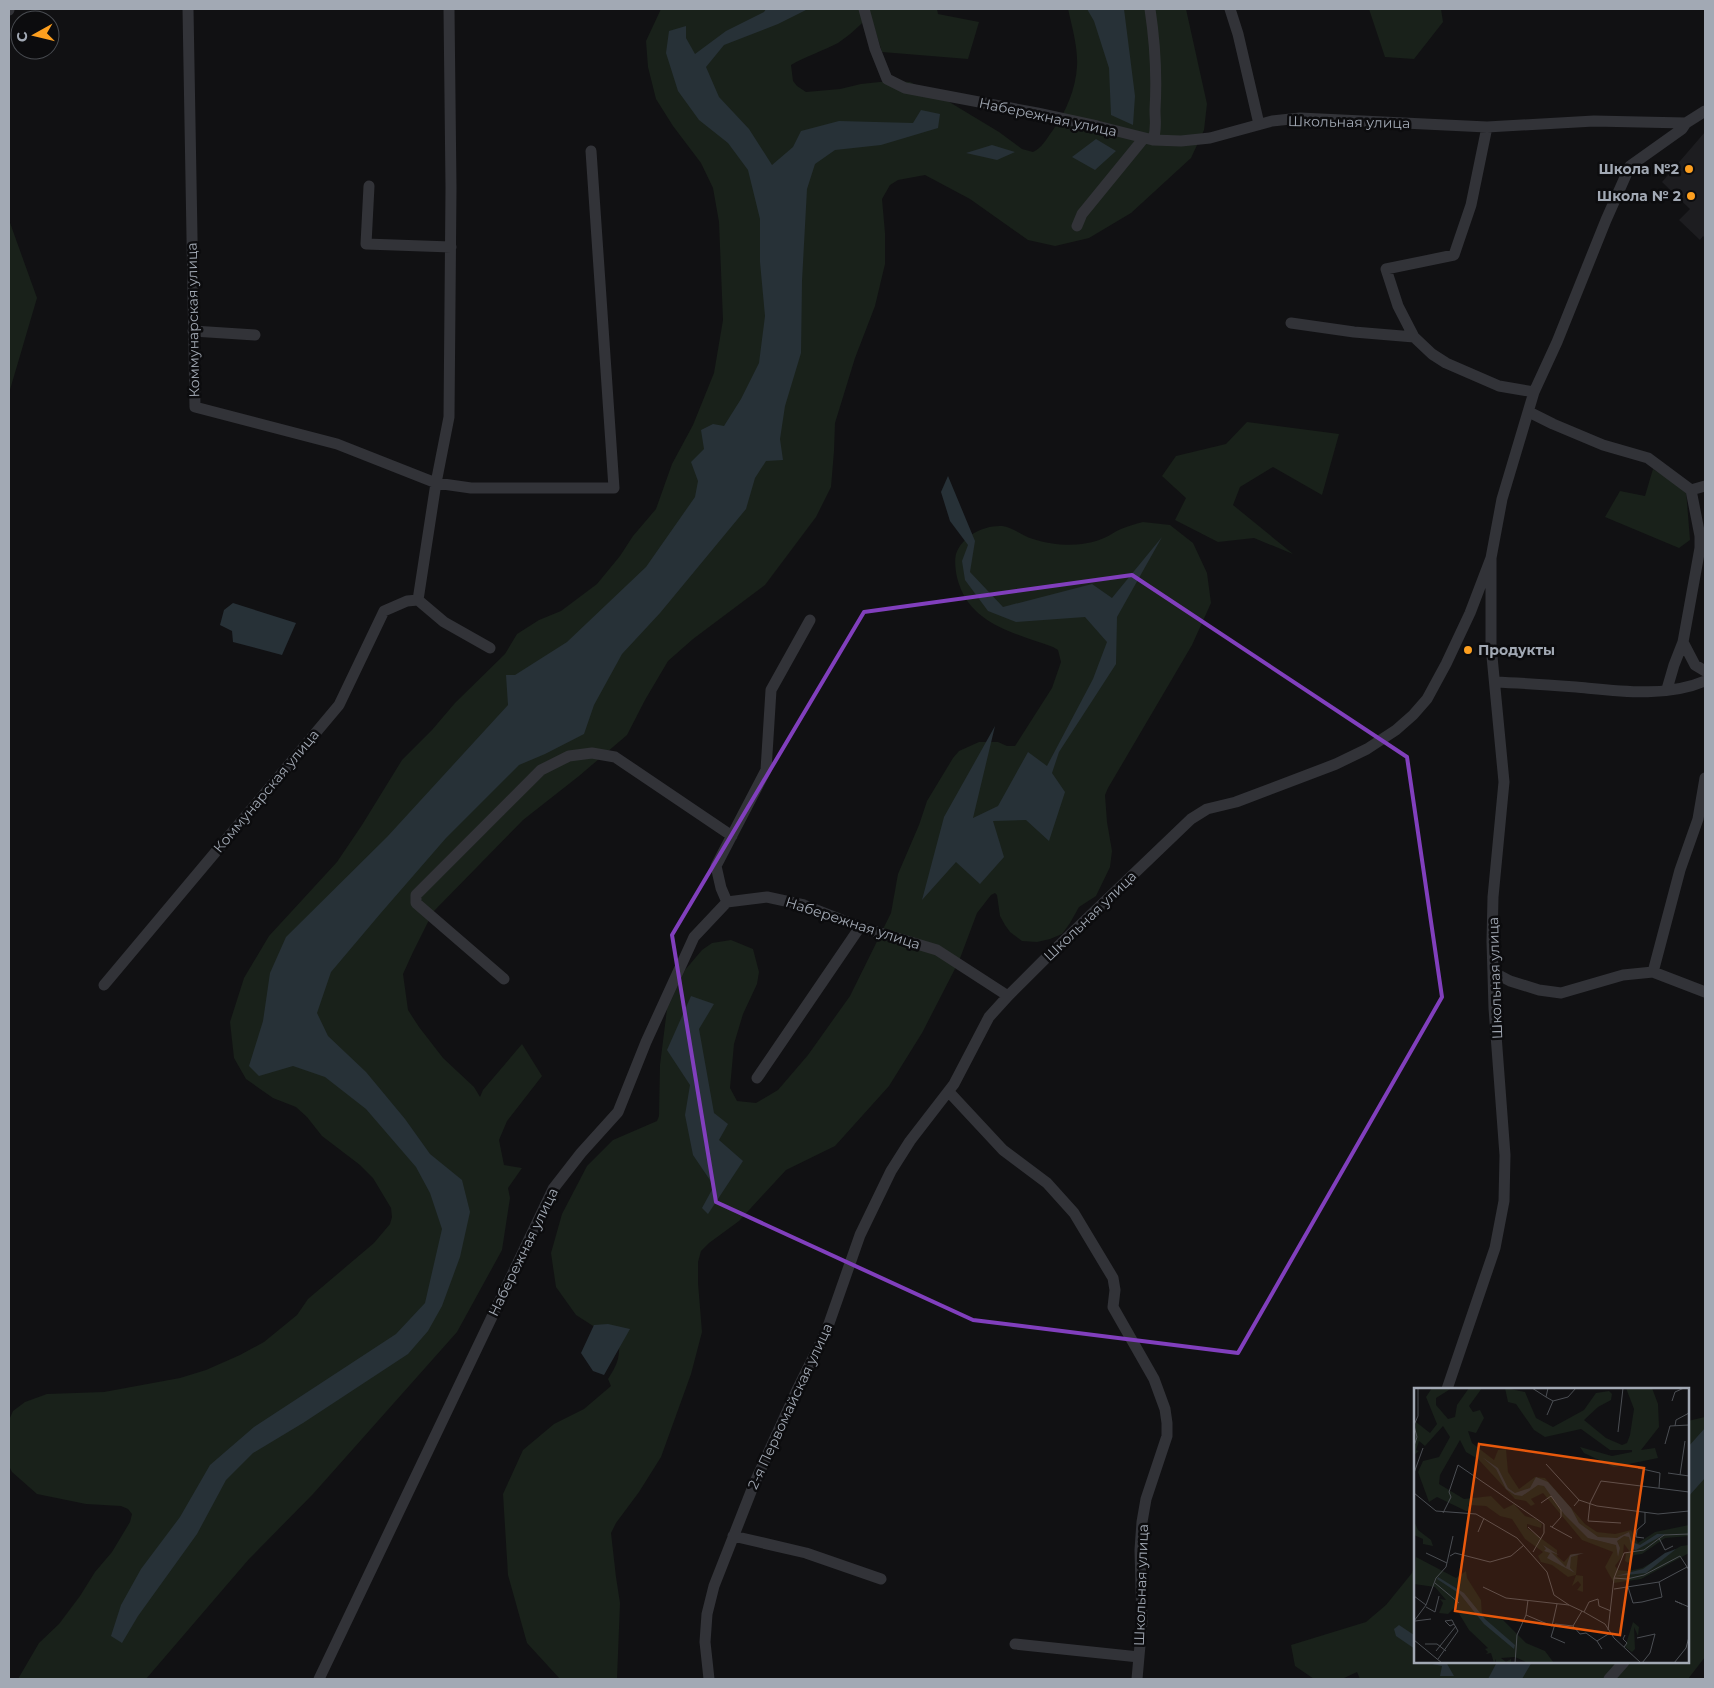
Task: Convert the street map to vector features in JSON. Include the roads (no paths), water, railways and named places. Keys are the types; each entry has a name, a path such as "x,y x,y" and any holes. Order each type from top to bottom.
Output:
{"street":[{"name":"Коммунарская улица","path":"188,9 195,407 337,444 436,483 471,488 614,488 591,151"},
{"path":"449,9 450,417 436,483 418,600 444,622 490,648"},
{"name":"Набережная улица","path":"864,9 875,49 887,79 905,88 1046,115 1148,139"},
{"path":"1077,226 1082,214 1156,130 1156,92 1150,9"},
{"path":"1230,9 1238,34 1259,124"},
{"name":"Школьная улица","path":"1447,1388 1495,1248 1504,1201 1505,1155 1494,1008 1493,897 1504,782 1491,646 1491,558 1502,499 1534,392 1557,342 1630,166 1682,129 1686,123 1705,111"},
{"name":"Школьная улица","path":"1148,139 1181,141 1210,138 1259,124 1300,118 1487,127 1594,121 1686,123"},
{"path":"1487,127 1471,206 1454,255 1386,269 1398,306 1414,337 1432,354 1446,363 1499,386 1534,392"},
{"path":"369,186 366,244 451,247"},
{"path":"1292,322 1354,332 1414,337"},
{"path":"193,331 255,334"},
{"path":"1529,412 1603,444 1648,458 1691,490 1700,536 1700,548 1683,642 1667,689"},
{"path":"1691,490 1705,486"},
{"name":"Школьная улица","path":"989,1017 1008,996 1191,819 1207,809 1236,802 1336,764 1396,730 1413,715 1427,699 1446,664 1470,612 1491,558"},
{"name":"Коммунарская улица","path":"104,985 339,704 384,611 407,601 418,600"},
{"path":"727,902 721,888 716,866 766,770 771,690 810,620"},
{"path":"1683,642 1696,665 1705,671"},
{"path":"1495,682 1613,691 1667,689 1693,686 1705,681"},
{"path":"504,978 416,903 416,895 541,770 569,756 592,753 615,757 732,836"},
{"path":"1653,972 1680,870 1698,819 1705,778"},
{"name":"Набережная улица","path":"319,1679 552,1189 618,1112 646,1042 694,937 727,902 767,897 804,905 860,927 937,950 1008,996"},
{"path":"757,1078 860,927"},
{"path":"1493,972 1505,979 1539,990 1562,993 1623,975 1653,972 1705,992"},
{"name":"2-я Первомайская улица","path":"709,1679 705,1642 707,1614 714,1586 754,1484 826,1332 860,1235 874,1204 891,1171 910,1141 949,1092 989,1017"},
{"name":"Школьная улица","path":"949,1092 1003,1150 1047,1182 1074,1213 1114,1278 1113,1307 1154,1378 1165,1409 1167,1436 1146,1499 1142,1522 1140,1550 1142,1622 1137,1679"},
{"path":"733,1536 806,1553 881,1579"},
{"path":"1015,1644 1138,1657"},
{"path":"1609,1679 1623,1663"}],"place":[{"name":"Школа №2","path":"1689,169"},
{"name":"Школа № 2","path":"1691,196"},
{"name":"Продукты","path":"1468,650"}]}
